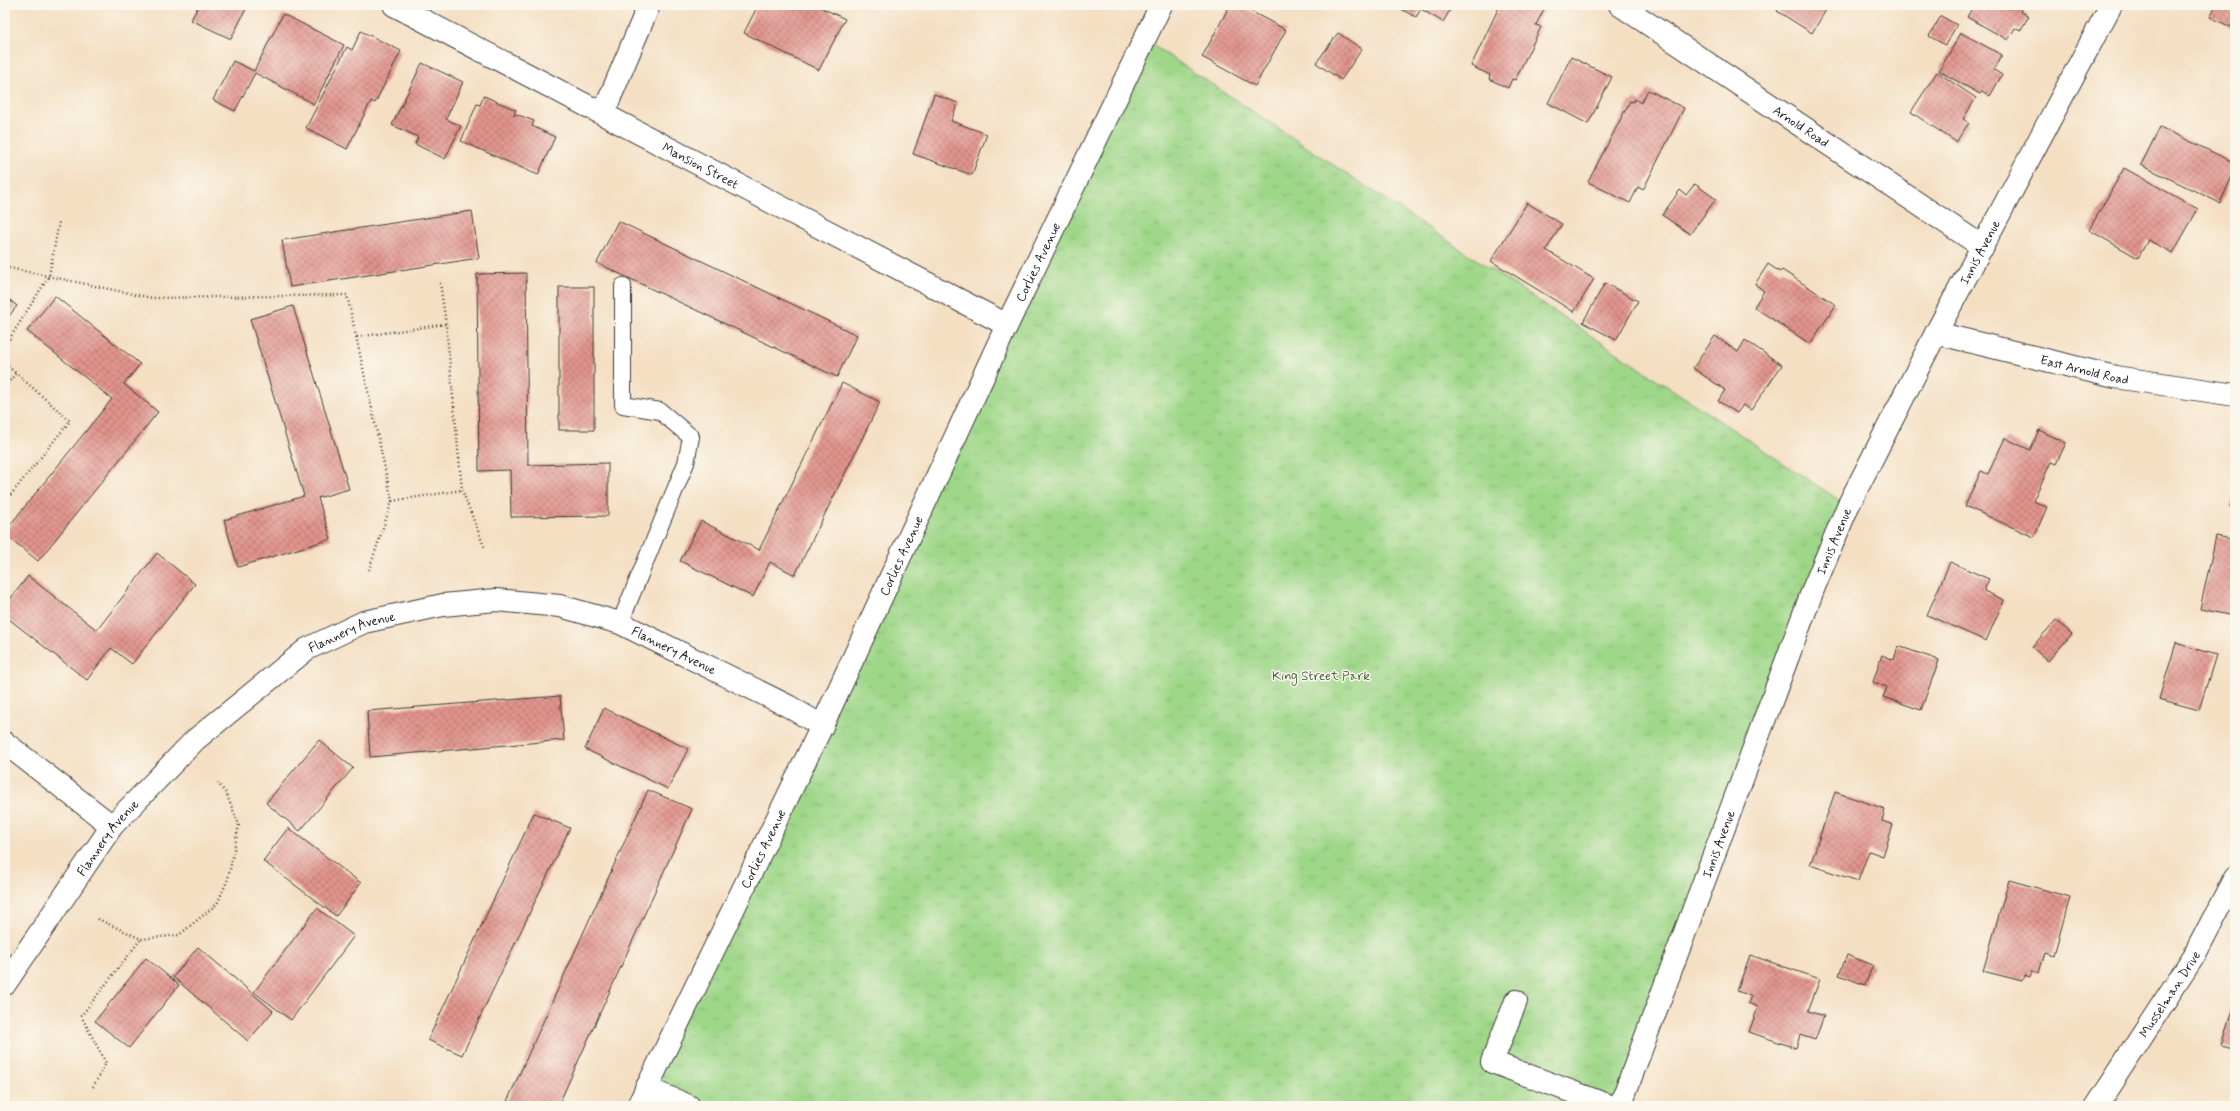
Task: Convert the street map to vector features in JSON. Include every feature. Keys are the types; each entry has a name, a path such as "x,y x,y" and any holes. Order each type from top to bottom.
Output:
{"street":[{"name":"Mansion Street","path":"394,5 1007,325"},
{"path":"602,114 649,5"},
{"name":"Corlies Avenue","path":"642,1097 822,726 1007,325 1161,5"},
{"name":"Arnold Road","path":"1620,5 1983,246"},
{"name":"Innis Avenue","path":"1620,1106 1814,587 1848,506 1936,333 2111,5"},
{"name":"East Arnold Road","path":"1936,333 2115,377 2235,395"},
{"name":"Flannery Avenue","path":"5,984 112,826 195,740 307,649 364,622 443,605 496,600 560,606 620,623 788,706 822,726"},
{"path":"5,743 112,826"},
{"name":"Musselman Drive","path":"2096,1106 2194,956 2235,877"},
{"path":"1516,1001 1492,1062 1610,1106"},
{"path":"642,1097 689,1106"}],"lane":[{"path":"620,623 686,463 691,437 660,411 623,405 623,286"}],"path":[{"path":"5,346 49,276 59,222"},
{"path":"5,267 152,298 347,295 392,501 369,570"},
{"path":"440,283 446,324 462,490 485,549"},
{"path":"357,337 446,324"},
{"path":"5,364 70,421 5,502"},
{"path":"5,387 16,373"},
{"path":"392,501 462,490"},
{"path":"98,919 142,939 178,935 217,904 228,879 239,824 226,793 216,780"},
{"path":"93,1087 106,1063 81,1016 142,939"}],"green space":[{"name":"King Street Park","path":"1145,40 1848,506 1620,1106 689,1106 646,1088"}],"building":[{"path":"199,5 248,5 231,39 191,20"},
{"path":"758,5 816,5 845,19 819,70 744,33"},
{"path":"1230,5 1239,5 1286,30 1255,86 1202,57"},
{"path":"1399,5 1453,5 1443,22 1421,9 1416,17 1397,7"},
{"path":"1500,5 1536,5 1544,9 1536,25 1541,27 1515,80 1512,79 1508,88 1489,79 1490,75 1471,66"},
{"path":"1781,5 1829,5 1812,33 1777,11"},
{"path":"1974,5 2023,5 2020,11 2029,16 2020,31 2015,28 2008,40 1967,17"},
{"path":"2216,5 2235,5 2235,29 2210,17"},
{"path":"283,14 344,45 314,104 255,73 235,111 213,100 233,61 254,71"},
{"path":"1941,16 1957,25 1945,45 1929,36"},
{"path":"361,31 401,51 375,103 371,101 347,149 306,128 347,47 352,50"},
{"path":"1338,33 1362,49 1341,80 1316,63"},
{"path":"1961,33 2002,55 1994,70 2002,75 1990,96 1982,91 1980,94 1939,71"},
{"path":"1571,57 1612,77 1588,124 1548,103"},
{"path":"422,63 463,82 446,119 461,126 445,159 415,144 418,137 392,125"},
{"path":"1937,72 1976,98 1963,119 1969,123 1956,142 1911,112"},
{"path":"1648,90 1684,108 1643,190 1638,187 1630,203 1588,182 1630,101 1633,102 1635,99 1641,103"},
{"path":"934,94 958,103 951,121 987,134 972,175 913,154"},
{"path":"484,96 516,110 513,116 516,114 534,121 532,126 555,137 538,175 461,141 477,104 480,105"},
{"path":"2160,127 2235,163 2235,170 2220,203 2141,165"},
{"path":"2124,168 2198,209 2173,253 2148,240 2138,258 2089,230"},
{"path":"1695,184 1716,199 1690,234 1662,215 1680,190 1686,195"},
{"path":"1527,203 1562,224 1546,250 1594,279 1574,312 1491,261"},
{"path":"472,211 479,258 290,287 282,240"},
{"path":"618,221 857,335 837,377 597,263"},
{"path":"1768,264 1780,272 1782,270 1836,305 1810,344 1754,307 1764,291 1755,284"},
{"path":"526,273 528,465 608,463 608,516 511,517 510,470 479,471 477,274"},
{"path":"1605,283 1638,301 1616,340 1583,322"},
{"path":"559,287 594,287 594,430 559,430"},
{"path":"5,296 17,306 5,321"},
{"path":"55,296 140,364 124,384 158,412 38,561 5,534 5,531 112,399 27,331"},
{"path":"293,306 349,489 318,498 331,539 238,567 224,520 304,496 250,319"},
{"path":"1715,336 1738,352 1745,340 1782,365 1751,410 1743,405 1737,413 1718,401 1725,390 1693,368"},
{"path":"842,383 880,402 795,575 770,562 753,597 680,561 701,521 759,550"},
{"path":"2039,430 2066,443 2056,464 2051,462 2033,501 2047,507 2034,537 1965,506 1981,471 1988,474 2005,438 2030,450"},
{"path":"2235,491 2235,508 2230,507"},
{"path":"2216,536 2235,540 2235,616 2200,609"},
{"path":"157,553 195,584 132,664 111,648 87,680 5,616 5,606 28,576 97,630"},
{"path":"1950,562 1989,579 1984,591 2004,600 1986,641 1927,615"},
{"path":"2056,620 2072,634 2048,661 2032,647"},
{"path":"2176,643 2216,655 2199,710 2159,699"},
{"path":"1898,646 1939,660 1921,710 1883,697 1887,687 1873,682 1882,655 1894,660"},
{"path":"560,696 564,740 370,757 367,711"},
{"path":"604,708 688,749 668,789 585,749"},
{"path":"319,740 353,768 300,831 266,803"},
{"path":"648,790 692,809 558,1106 505,1106"},
{"path":"1835,792 1885,809 1882,821 1893,825 1883,856 1869,851 1858,881 1810,865"},
{"path":"534,813 570,828 462,1055 428,1040"},
{"path":"288,828 361,883 336,916 263,861"},
{"path":"2009,880 2070,897 2054,955 2045,952 2039,973 2032,971 2030,977 2024,975 2022,981 1983,971"},
{"path":"317,908 354,936 291,1020 254,992"},
{"path":"198,947 273,1011 248,1041 173,977"},
{"path":"1750,955 1820,979 1808,1011 1824,1016 1815,1040 1800,1035 1796,1048 1749,1032 1758,1007 1748,1003 1751,996 1737,991"},
{"path":"1847,955 1873,965 1865,985 1839,975"},
{"path":"146,958 179,985 129,1048 95,1021"},
{"path":"2235,999 2235,1050 2221,1046"}]}
